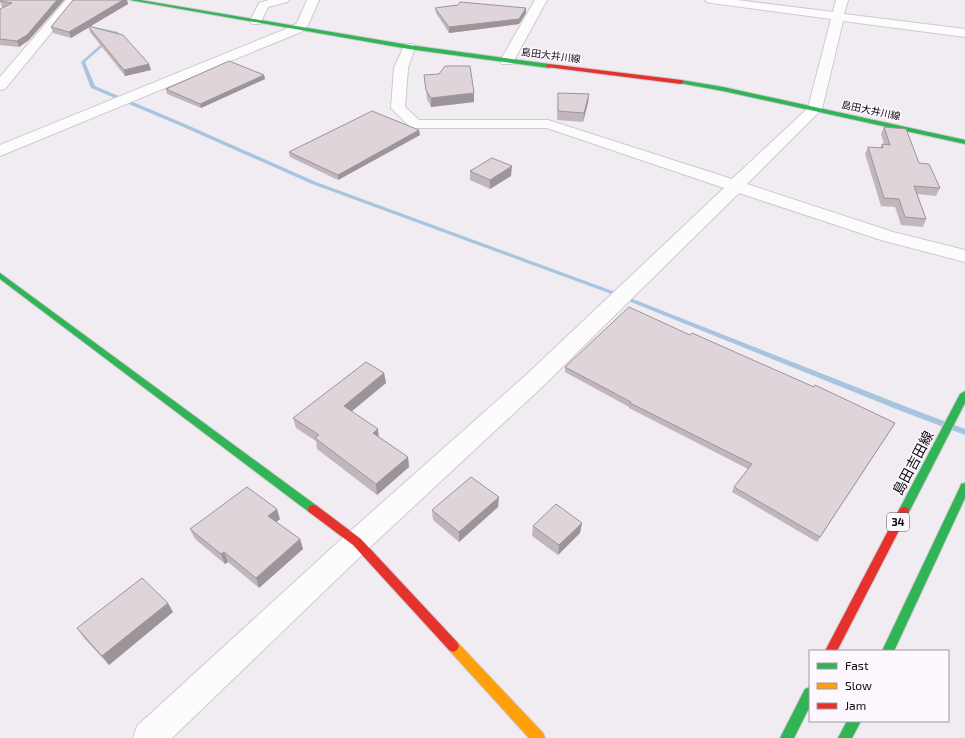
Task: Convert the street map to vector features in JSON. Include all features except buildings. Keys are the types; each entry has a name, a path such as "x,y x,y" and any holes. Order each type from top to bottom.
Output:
{"main road":[{"name":"島田大井川線","path":"132,0 409,47 507,61 682,82 724,89 965,142"},
{"path":"0,275 357,542 538,738"},
{"name":"島田吉田線","path":"832,650 965,394"},
{"path":"888,650 965,487"},
{"path":"787,738 809,695"},
{"path":"845,738 853,722"}],"street":[{"path":"0,86 72,0"},
{"path":"256,21 263,5 283,0"},
{"path":"0,150 297,29 302,25 313,0"},
{"path":"507,61 541,0"},
{"path":"711,0 965,33"},
{"path":"149,738 357,542 533,382 815,109 842,0"},
{"path":"409,47 401,68 398,108 415,124 548,124 887,236 965,256"}],"waterway":[{"path":"81,25 117,32 83,62 93,87 314,183 608,291 965,432"}],"traffic: fast":[{"path":"132,0 409,47 549,66"},
{"path":"681,82 723,89 965,142"},
{"path":"0,275 313,509"},
{"path":"904,511 965,394"},
{"path":"888,650 965,487"},
{"path":"787,738 809,695"},
{"path":"845,738 853,722"}],"traffic: slow":[{"path":"453,646 538,738"}],"traffic: jam":[{"path":"549,66 681,82"},
{"path":"313,509 357,542 453,646"},
{"path":"832,650 904,511"}]}
